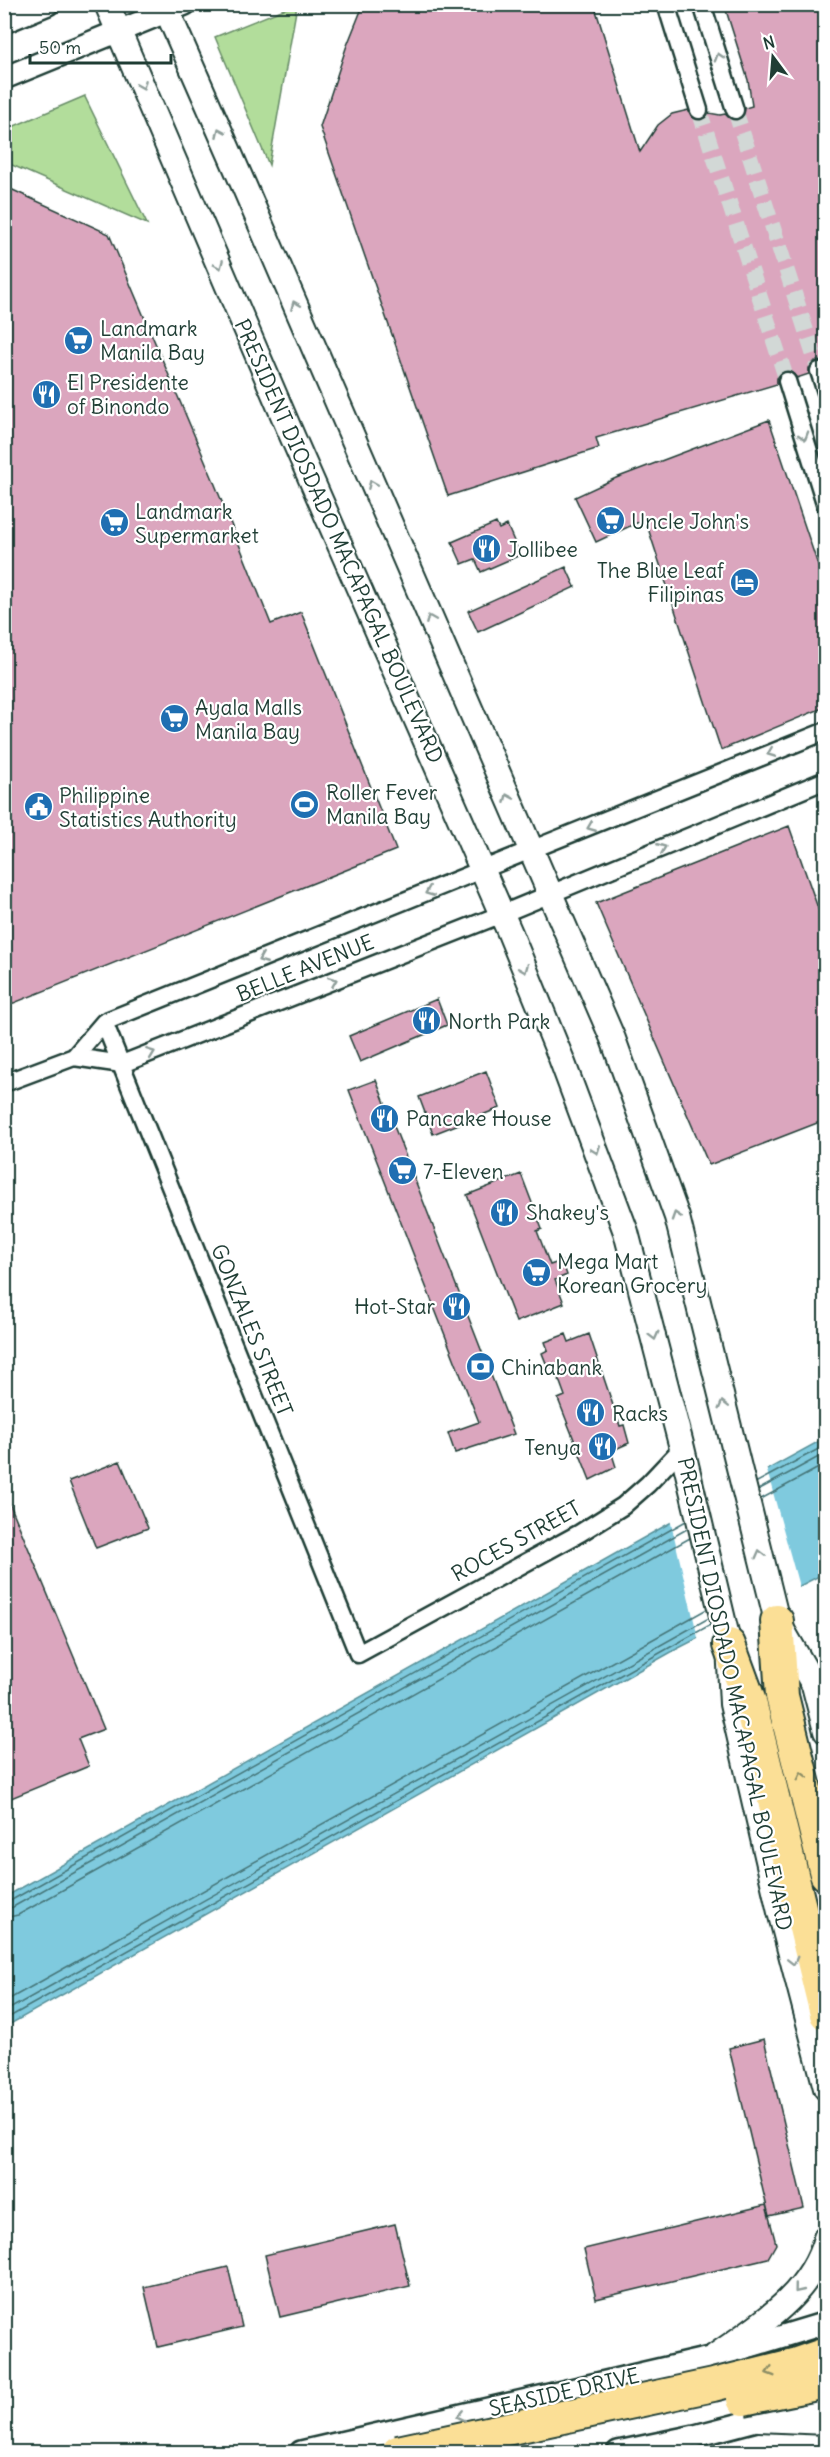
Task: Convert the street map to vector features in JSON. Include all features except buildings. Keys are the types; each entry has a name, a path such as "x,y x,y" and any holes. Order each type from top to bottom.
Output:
{"highway":[{"path":"776,1616 782,1695 825,1874"},
{"path":"728,1642 750,1702 825,2014"},
{"path":"398,2452 713,2385 798,2364 825,2354"},
{"path":"493,2452 825,2382"}],"main road":[{"name":"PRESIDENT DIOSDADO MACAPAGAL BOULEVARD","path":"107,4 292,438 502,914 561,1058 626,1232 682,1448 728,1642 732,1704 780,1912 825,2088"},
{"path":"172,7 249,197 613,1039 677,1217 776,1616 814,1685 825,1731"},
{"path":"714,2357 765,2321 795,2294 818,2260 825,2238"},
{"path":"759,2419 825,2422"}],"street":[{"path":"4,22 48,4"},
{"path":"666,4 699,110"},
{"path":"702,4 735,110"},
{"path":"4,78 119,32 172,7"},
{"path":"819,371 825,393"},
{"path":"787,381 825,506"},
{"name":"BELLE AVENUE","path":"4,1080 10,1081 74,1057 104,1022 483,871 825,731"},
{"name":"BELLE AVENUE","path":"74,1057 122,1064 502,914 825,780"},
{"name":"GONZALES STREET","path":"104,1022 358,1654"},
{"name":"ROCES STREET","path":"358,1654 580,1533 623,1506 648,1484 682,1448"},
{"name":"SEASIDE DRIVE","path":"300,2452 714,2357 825,2323"},
{"path":"669,2368 714,2369 724,2376 732,2390 733,2399 725,2415 695,2436"},
{"path":"618,2452 695,2436 825,2402"}],"green space":[{"path":"297,5 269,165 215,37"},
{"path":"85,96 147,224 5,162 5,130"}],"water":[{"path":"825,1438 825,1573 675,1650 5,2027 5,1897"}],"pier":[{"path":"766,1467 800,1590 699,1642 670,1519"}],"tunnel":[{"path":"699,110 787,381"},
{"path":"735,110 819,371"}],"place":[{"name":"Landmark Manila Bay","path":"79,340"},
{"name":"El Presidente of Binondo","path":"46,394"},
{"name":"Uncle John's","path":"610,521"},
{"name":"Landmark Supermarket","path":"114,523"},
{"name":"Jollibee","path":"486,549"},
{"name":"The Blue Leaf Filipinas","path":"745,582"},
{"name":"Ayala Malls Manila Bay","path":"174,719"},
{"name":"Roller Fever Manila Bay","path":"305,804"},
{"name":"Philippine Statistics Authority","path":"38,807"},
{"name":"North Park","path":"427,1021"},
{"name":"Pancake House","path":"385,1118"},
{"name":"7-Eleven","path":"402,1171"},
{"name":"Shakey's","path":"505,1212"},
{"name":"Mega Mart Korean Grocery","path":"536,1273"},
{"name":"Hot-Star","path":"456,1306"},
{"name":"Chinabank","path":"480,1367"},
{"name":"Racks","path":"591,1413"},
{"name":"Tenya","path":"602,1447"}]}
